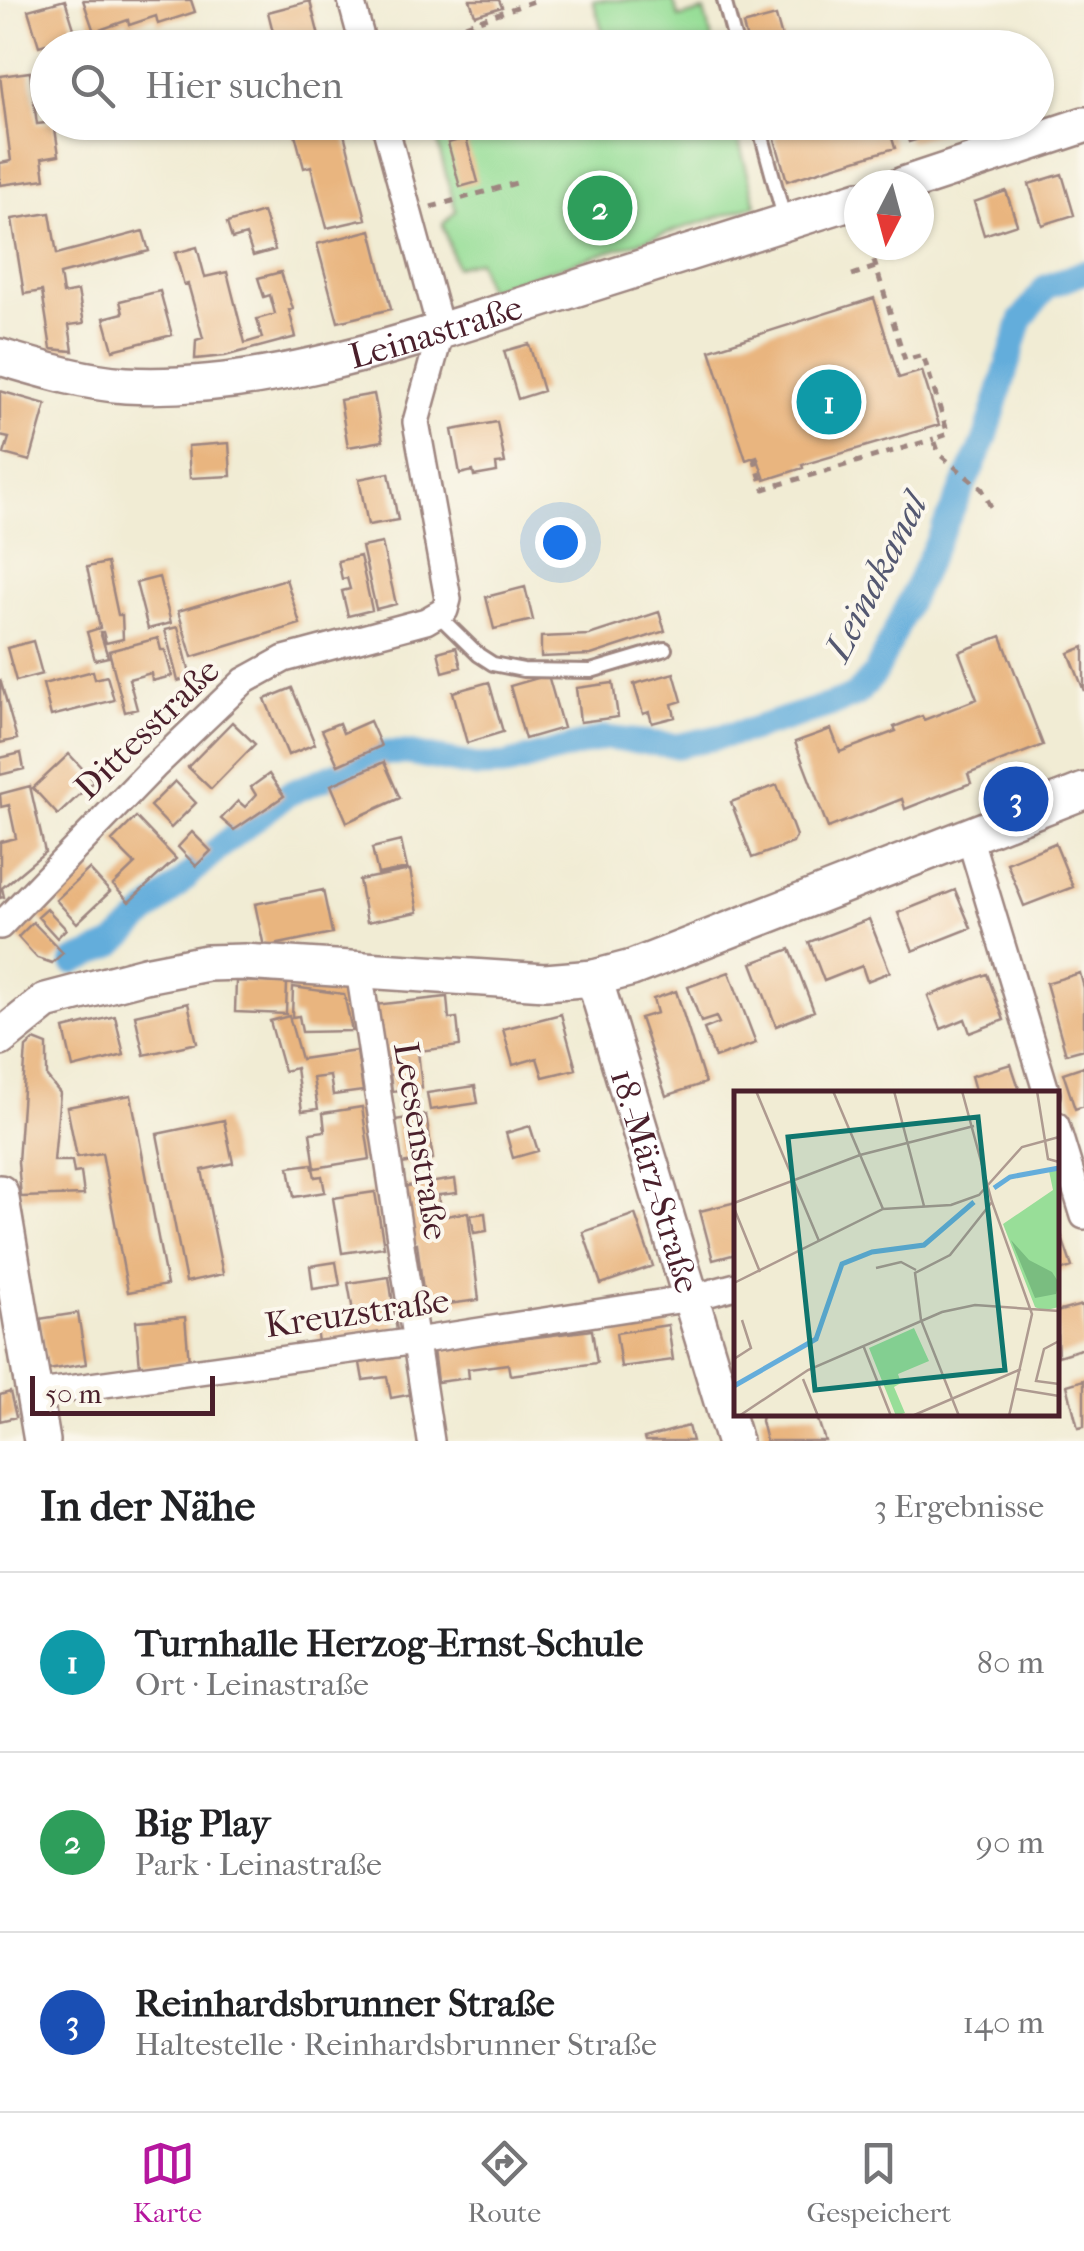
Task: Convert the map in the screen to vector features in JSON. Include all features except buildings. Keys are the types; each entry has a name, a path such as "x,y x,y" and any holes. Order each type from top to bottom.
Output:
{"street":[{"path":"351,0 359,30"},
{"path":"1054,136 1084,126"},
{"path":"389,140 441,331 416,422 448,600 438,616"},
{"path":"934,175 1041,140"},
{"name":"Leinastraße","path":"0,357 94,381 128,385 178,383 320,365 441,331 844,204"},
{"name":"Dittesstraße","path":"0,926 154,766 244,682 284,659 438,616"},
{"path":"0,1038 46,1001 145,975 226,963 545,982 594,978 682,950 1084,791"},
{"path":"969,836 1046,1091"},
{"name":"Leesenstraße","path":"359,970 431,1441"},
{"name":"18.-März-Straße","path":"594,978 734,1441"},
{"path":"1059,1137 1076,1202"},
{"path":"0,1193 42,1441"},
{"name":"Kreuzstraße","path":"32,1394 416,1341 691,1298 734,1287"}],"lane":[{"path":"724,0 732,30"},
{"path":"763,140 786,222"},
{"path":"438,616 479,656 493,664 523,670 591,671 665,649"}],"path":[{"path":"465,25 537,0"},
{"path":"409,214 516,183"},
{"path":"754,457 764,490 948,434 923,355 906,360 874,260"},
{"path":"852,275 876,268"},
{"path":"934,438 939,454 982,489 994,513"}],"green space":[{"path":"593,0 673,0 679,18 704,11 709,30 602,30"},
{"path":"437,140 739,140 756,205 487,290 478,261 456,267 443,224 456,211"}],"waterway":[{"name":"Leinakanal","path":"73,962 113,945 221,846 288,794 385,753 408,753 477,766 506,765 605,738 677,746 747,731 856,695 875,674 985,440 1021,320 1046,287 1084,272"}],"place":[{"name":"Big Play","path":"600,208"},
{"name":"Turnhalle Herzog-Ernst-Schule","path":"829,402"},
{"name":"Reinhardsbrunner Straße","path":"1016,799"}]}
